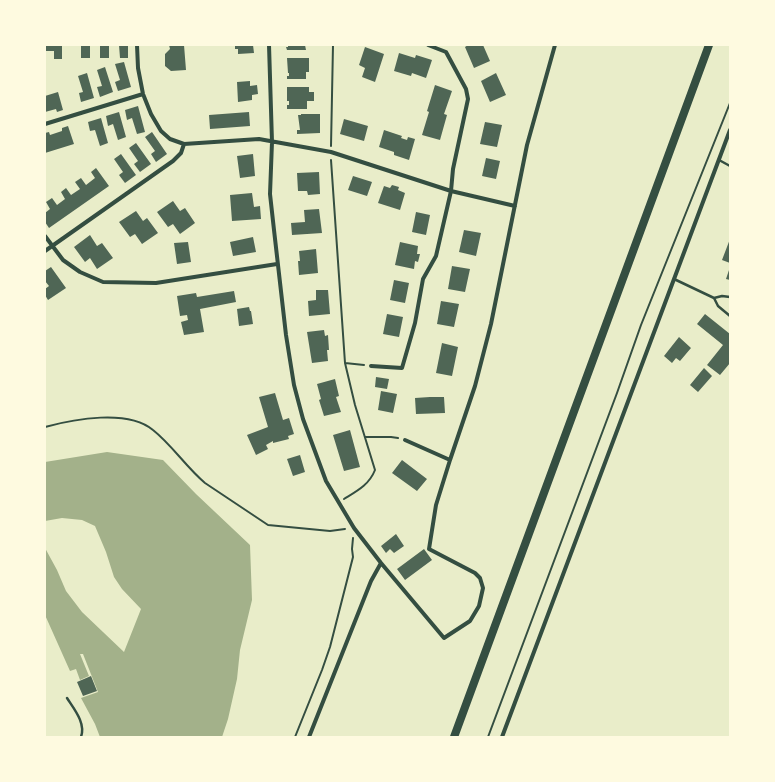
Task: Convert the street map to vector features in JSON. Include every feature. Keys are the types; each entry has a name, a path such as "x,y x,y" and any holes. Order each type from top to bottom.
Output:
{"main road":[{"path":"454,737 709,45"}],"street":[{"path":"137,45 138,68 143,94 151,114 161,131 170,139 184,144 259,139 331,152 451,191 515,206"},
{"path":"269,45 272,142 270,194 286,335 296,392 303,419 317,461 326,481 354,528 381,563 444,638 470,621 479,606 483,588 480,578 475,573 429,550 436,505 475,386 491,324 527,145 555,45"},
{"path":"371,366 402,368 415,322 423,279 436,256 451,191 454,168 468,99 466,89 446,52 428,45"},
{"path":"45,124 143,94"},
{"path":"502,737 730,130"},
{"path":"45,251 173,162 181,153 184,144"},
{"path":"45,236 63,260 80,272 103,282 156,283 277,264"},
{"path":"405,440 450,460"},
{"path":"309,737 371,581 381,563"}],"lane":[{"path":"719,160 730,166"},
{"path":"674,278 714,298 718,306 730,316"},
{"path":"714,298 722,296 730,297"},
{"path":"67,698 81,721 83,731 81,737"}],"path":[{"path":"333,45 331,152 345,363 355,406 366,437 375,470 372,478 359,490 338,502"},
{"path":"488,737 615,400 641,325 730,103"},
{"path":"345,363 371,366"},
{"path":"45,427 55,424 99,418 127,418 152,428 196,476 268,525 330,531 354,528 352,549 353,558 330,647 295,737"},
{"path":"366,437 390,437 405,440"}],"shaded area":[{"path":"107,452 163,460 196,494 250,545 252,600 240,650 237,679 228,719 222,737 100,737 81,698 98,692 83,654 80,654 89,676 80,680 76,669 70,671 45,615 45,548 66,591 82,612 124,652 141,609 122,589 114,577 106,552 95,526 82,520 62,518 45,521 45,462"}],"building":[{"path":"45,45 62,45 62,59 54,59 54,51 45,51"},
{"path":"81,45 90,45 90,58 81,58"},
{"path":"100,45 109,45 109,58 100,58"},
{"path":"119,45 128,45 128,58 120,58"},
{"path":"169,45 184,45 186,70 171,71 165,66 165,54 170,49"},
{"path":"235,45 253,45 254,53 238,54 238,49 235,49"},
{"path":"288,45 305,45 306,50 287,50 286,47 288,47"},
{"path":"468,45 483,45 490,61 474,68 465,47"},
{"path":"365,47 384,54 375,82 362,77 365,68 359,65"},
{"path":"399,53 415,58 416,55 432,60 426,78 412,73 411,76 394,71"},
{"path":"287,58 309,58 309,72 306,72 306,79 287,79 289,73"},
{"path":"124,62 131,87 118,91 115,82 120,80 115,64"},
{"path":"105,67 113,92 100,97 97,87 102,86 97,70"},
{"path":"87,73 94,98 81,102 79,93 83,92 78,76"},
{"path":"496,73 506,95 490,102 481,81"},
{"path":"250,81 250,86 257,85 258,94 252,95 252,100 238,102 237,82"},
{"path":"435,85 452,91 444,114 447,115 440,140 422,135 429,112 427,111"},
{"path":"287,87 309,87 309,92 314,92 314,101 307,101 307,109 287,109 289,101 287,101"},
{"path":"58,92 63,110 57,112 56,109 45,112 45,96"},
{"path":"138,106 145,132 137,134 132,118 127,120 125,110"},
{"path":"119,112 126,137 118,140 113,124 108,126 106,116"},
{"path":"249,112 250,126 210,129 209,115"},
{"path":"320,114 320,133 297,134 297,130 300,130 298,115"},
{"path":"101,118 108,143 100,146 95,130 90,131 88,122"},
{"path":"344,119 368,126 364,141 340,134"},
{"path":"485,122 502,125 497,147 480,144"},
{"path":"68,126 74,144 45,153 45,133 49,132 50,135 62,131 62,128"},
{"path":"384,130 402,136 401,138 407,140 408,137 415,139 409,160 394,155 394,152 379,147"},
{"path":"152,132 167,154 156,162 151,154 155,151 145,137"},
{"path":"136,143 151,164 140,172 134,164 138,161 129,148"},
{"path":"121,154 136,175 125,183 119,175 123,172 114,159"},
{"path":"253,154 255,176 240,178 237,156"},
{"path":"486,158 500,161 496,179 482,176"},
{"path":"96,168 109,186 49,228 45,222 45,213 50,209 46,202 52,198 57,205 65,199 61,192 66,188 71,195 80,189 75,182 81,178 86,185 95,178 91,172"},
{"path":"319,172 320,194 308,195 307,191 298,191 297,173"},
{"path":"353,176 372,182 367,196 348,190"},
{"path":"392,185 399,187 398,190 405,193 400,210 378,203 384,186 390,188"},
{"path":"252,193 254,207 260,206 261,219 232,221 230,195"},
{"path":"173,201 180,211 185,208 195,223 180,234 173,224 168,227 157,212"},
{"path":"319,209 322,233 292,235 291,223 305,222 304,210"},
{"path":"136,211 143,221 147,218 158,233 142,244 135,234 130,237 119,222"},
{"path":"416,212 430,215 426,235 412,232"},
{"path":"464,230 481,233 476,256 459,252"},
{"path":"90,235 97,246 102,243 113,258 97,269 90,258 85,262 74,247"},
{"path":"253,237 256,252 233,256 230,242"},
{"path":"730,239 730,263 722,260"},
{"path":"188,242 191,262 177,264 174,243"},
{"path":"400,242 418,246 417,254 420,254 418,262 415,261 414,269 395,265"},
{"path":"316,249 318,273 299,275 299,251"},
{"path":"452,266 470,269 465,292 448,289"},
{"path":"51,267 66,288 48,300 45,295 45,289 49,286 45,281 45,271"},
{"path":"730,267 730,280 726,279"},
{"path":"394,280 409,283 405,303 390,300"},
{"path":"316,290 328,290 330,314 309,316 308,301 316,300"},
{"path":"234,291 236,302 200,309 204,332 184,335 181,322 188,320 187,315 180,316 177,296 196,293 197,297"},
{"path":"441,301 459,304 454,327 437,324"},
{"path":"249,307 253,324 239,326 237,309"},
{"path":"387,314 403,317 399,337 383,334"},
{"path":"705,314 730,334 730,363 720,375 707,365 723,345 697,324"},
{"path":"324,330 325,336 328,335 328,361 312,363 307,332"},
{"path":"679,337 691,348 680,361 676,358 672,363 664,356"},
{"path":"442,343 458,347 452,376 436,373"},
{"path":"704,368 712,376 698,392 690,385"},
{"path":"376,377 389,379 387,389 375,387"},
{"path":"335,379 339,396 336,397 341,412 324,416 319,400 321,399 317,384"},
{"path":"381,391 397,394 393,413 378,410"},
{"path":"275,393 283,420 289,418 294,434 288,436 289,439 273,443 273,441 266,445 268,449 256,455 247,435 268,427 259,397"},
{"path":"444,397 445,413 416,414 415,398"},
{"path":"350,430 360,467 344,471 333,435"},
{"path":"300,455 305,472 293,476 287,459"},
{"path":"402,460 427,479 417,491 392,473"},
{"path":"396,534 404,546 394,553 390,549 386,553 381,546"},
{"path":"424,549 432,560 405,580 397,569"},
{"path":"91,676 97,691 83,696 77,682"}]}
